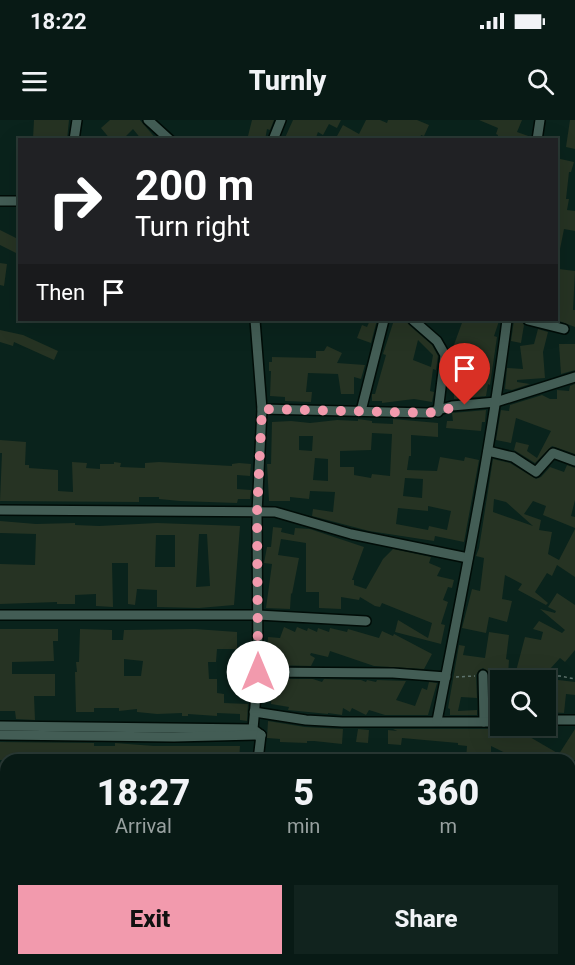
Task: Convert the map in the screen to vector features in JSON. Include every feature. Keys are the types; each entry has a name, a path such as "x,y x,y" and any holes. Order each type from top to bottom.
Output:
{"street":[{"path":"74,138 77,120"},
{"path":"148,120 168,138"},
{"path":"274,138 281,120"},
{"path":"537,138 540,120"},
{"path":"0,201 18,201"},
{"path":"255,321 262,409 257,513 258,672 254,712 258,754"},
{"path":"361,411 384,321"},
{"path":"413,321 437,341 445,356 438,412"},
{"path":"438,721 488,451 507,321"},
{"path":"532,321 564,328"},
{"path":"262,409 438,412 452,406 496,402 575,377"},
{"path":"488,451 513,457 536,472 553,453 575,461"},
{"path":"0,510 275,512 351,534 468,558"},
{"path":"0,615 258,615 366,621"},
{"path":"258,672 393,673 446,677"},
{"path":"483,675 484,722"},
{"path":"254,712 306,720 342,722 490,722"},
{"path":"556,720 575,720"},
{"path":"0,726 257,732"},
{"path":"0,735 174,737 257,732"}],"path":[{"path":"446,677 560,676 575,679"}],"building":[{"path":"34,120 69,120 67,138 33,138"},
{"path":"110,120 140,120 155,138 140,138 133,129 124,138 109,138 101,128"},
{"path":"252,120 274,120 270,130 267,129 265,138 248,138"},
{"path":"293,120 341,120 337,128 329,124 323,135 318,132 316,138 285,138"},
{"path":"366,120 380,120 387,123 388,120 417,120 429,125 424,136 421,135 420,138 340,138 337,136 343,125 359,134"},
{"path":"479,120 522,120 517,132 531,137 497,138 498,128"},
{"path":"570,120 575,120 575,149 566,147"},
{"path":"558,158 574,162 569,172 566,199 569,199 567,210 575,211 575,231 564,229 560,249 558,249"},
{"path":"0,230 18,239 18,254 0,245"},
{"path":"0,263 7,264 4,286 0,285"},
{"path":"559,269 575,271 573,310 575,310 575,327 559,321"},
{"path":"370,321 377,321 371,343 357,338 362,325 367,327"},
{"path":"394,321 407,321 432,345 438,356 436,370 433,369 430,391 434,392 432,402 414,399 382,403 382,401 372,401 372,394 375,394 386,355 383,354","holes":["418,340 433,355 431,367 413,360"]},
{"path":"463,321 499,321 494,336 497,337 490,385 488,384 486,396 454,399 454,392 476,391 478,368 451,359"},
{"path":"514,321 522,321 524,325 521,343 511,341"},
{"path":"538,329 548,332 543,352 545,378 517,380 517,382 530,384 512,390 505,389 507,368 523,369 520,346 534,344"},
{"path":"0,330 23,335 58,351 54,360 14,342 13,346 0,342"},
{"path":"559,344 575,344 575,370 561,374"},
{"path":"327,346 342,353 337,363 365,365 361,379 354,377 354,394 341,394 338,374 308,373 306,392 312,392 311,402 285,401 285,397 270,396 269,362 272,362 272,357 316,358 316,351 324,351"},
{"path":"575,384 575,454 552,446 535,463 514,450 516,442 529,445 527,451 537,458 551,431 516,418 511,443 496,440 501,410 509,411 510,405 542,395 550,399 557,399 557,390 569,391 570,386"},
{"path":"486,410 485,422 482,422 481,431 446,428 447,421 453,421 452,413"},
{"path":"358,419 372,421 372,423 393,424 393,419 438,423 438,437 411,435 411,456 409,456 407,470 437,471 440,457 464,461 465,457 479,460 464,542 435,536 434,541 369,531 312,516 313,509 333,512 335,492 310,491 309,499 290,497 290,501 269,501 267,464 271,464 272,422 358,421","holes":["372,433 392,434 390,476 372,474 371,478 354,475 354,467 340,467 340,451 371,450","299,436 313,436 312,451 299,450","315,458 328,459 328,481 313,480","405,478 423,479 422,498 403,496","428,506 451,511 447,530 429,526 428,530 396,524 398,508 428,511"]},
{"path":"0,440 26,442 25,465 29,465 29,468 58,470 58,491 73,492 72,462 87,463 86,468 100,469 100,464 114,464 114,462 121,463 120,467 145,468 145,463 159,462 232,466 232,464 239,463 251,464 250,476 237,475 237,489 251,490 250,499 238,499 237,503 180,501 159,499 159,497 139,497 139,502 0,501 2,453 0,453"},
{"path":"493,459 510,463 536,479 550,467 564,472 567,465 575,468 575,500 571,516 575,517 575,528 543,515 546,506 533,501 524,514 541,520 539,530 552,532 548,554 559,560 575,529 575,577 557,565 552,576 547,573 535,592 548,603 546,605 518,590 522,584 505,575 502,599 512,601 507,622 489,617 486,633 462,628 472,589 480,591 484,558 476,556","holes":["494,499 506,502 533,526 493,512"]},
{"path":"0,521 99,526 157,523 240,526 234,605 199,608 157,607 157,590 137,589 135,605 128,604 128,563 112,563 113,607 96,606 96,594 75,595 75,604 57,604 57,602 0,604 0,564 35,565 36,534 0,533","holes":["199,534 207,534 210,586 196,587","156,535 175,535 175,567 155,567"]},
{"path":"273,527 282,528 281,532 294,535 295,528 310,529 364,547 352,580 354,580 354,585 366,589 383,559 393,549 431,557 429,563 441,568 437,576 454,580 452,588 448,587 443,600 448,602 441,624 445,625 441,644 395,632 398,620 428,638 432,623 382,603 380,607 360,597 359,600 341,597 341,609 319,608 319,592 306,592 306,543 281,539 278,555 299,558 290,609 266,608 272,564 264,563 267,547 271,547"},
{"path":"557,593 575,605 575,650 565,662 560,658 549,670 516,670 525,637 541,640 543,632 533,629 539,621 562,633 565,630 540,609 555,613 556,611 548,607"},
{"path":"284,627 295,632 297,627 317,632 318,628 329,632 330,628 347,632 348,629 379,638 382,631 393,636 394,634 432,654 424,669 374,666 330,651 328,657 311,653 310,655 315,658 311,666 270,665 271,656 267,656 268,637 280,638"},
{"path":"0,629 58,629 58,641 53,641 54,661 12,662 12,674 55,674 55,696 34,696 35,720 16,719 15,711 0,711"},
{"path":"80,629 112,630 112,640 123,640 124,630 195,629 237,632 237,649 217,649 216,662 208,662 209,679 217,679 217,693 224,694 224,703 248,704 247,721 240,720 240,714 182,716 182,713 137,712 137,709 119,711 119,708 94,708 94,712 76,712 75,672 77,672 76,662 79,662","holes":["124,659 143,661 141,676 124,676"]},
{"path":"489,632 509,635 506,659 509,660 508,670 490,670 490,685 488,671 483,668 479,670 476,675 477,698 461,697 458,711 477,710 477,715 450,715 448,708 459,645 465,646 463,655 485,658"},
{"path":"233,670 249,671 248,686 241,685 242,678 233,678"},
{"path":"273,679 313,679 322,682 324,679 366,682 367,680 406,681 396,700 415,706 422,688 427,690 429,682 437,683 428,715 385,715 369,710 366,715 352,708 350,712 343,708 342,715 288,710 289,707 271,704"},
{"path":"556,680 575,682 575,695 566,694 564,713 556,713"},
{"path":"268,721 305,727 343,729 342,744 314,741 280,742 280,739 267,738"},
{"path":"358,729 369,730 368,743 356,742"},
{"path":"393,729 490,729 490,736 528,736 559,754 508,754 491,746 491,754 466,754 467,746 458,745 458,743 402,738 401,745 388,744 388,730 397,731"},
{"path":"575,729 575,754 559,754"},
{"path":"0,742 94,743 94,746 115,746 115,743 154,746 240,746 239,754 0,754"},
{"path":"407,752 439,752 439,754 407,754"}],"route":[{"path":"258,672 257,513 262,409 429,413 452,406 465,405"}]}
